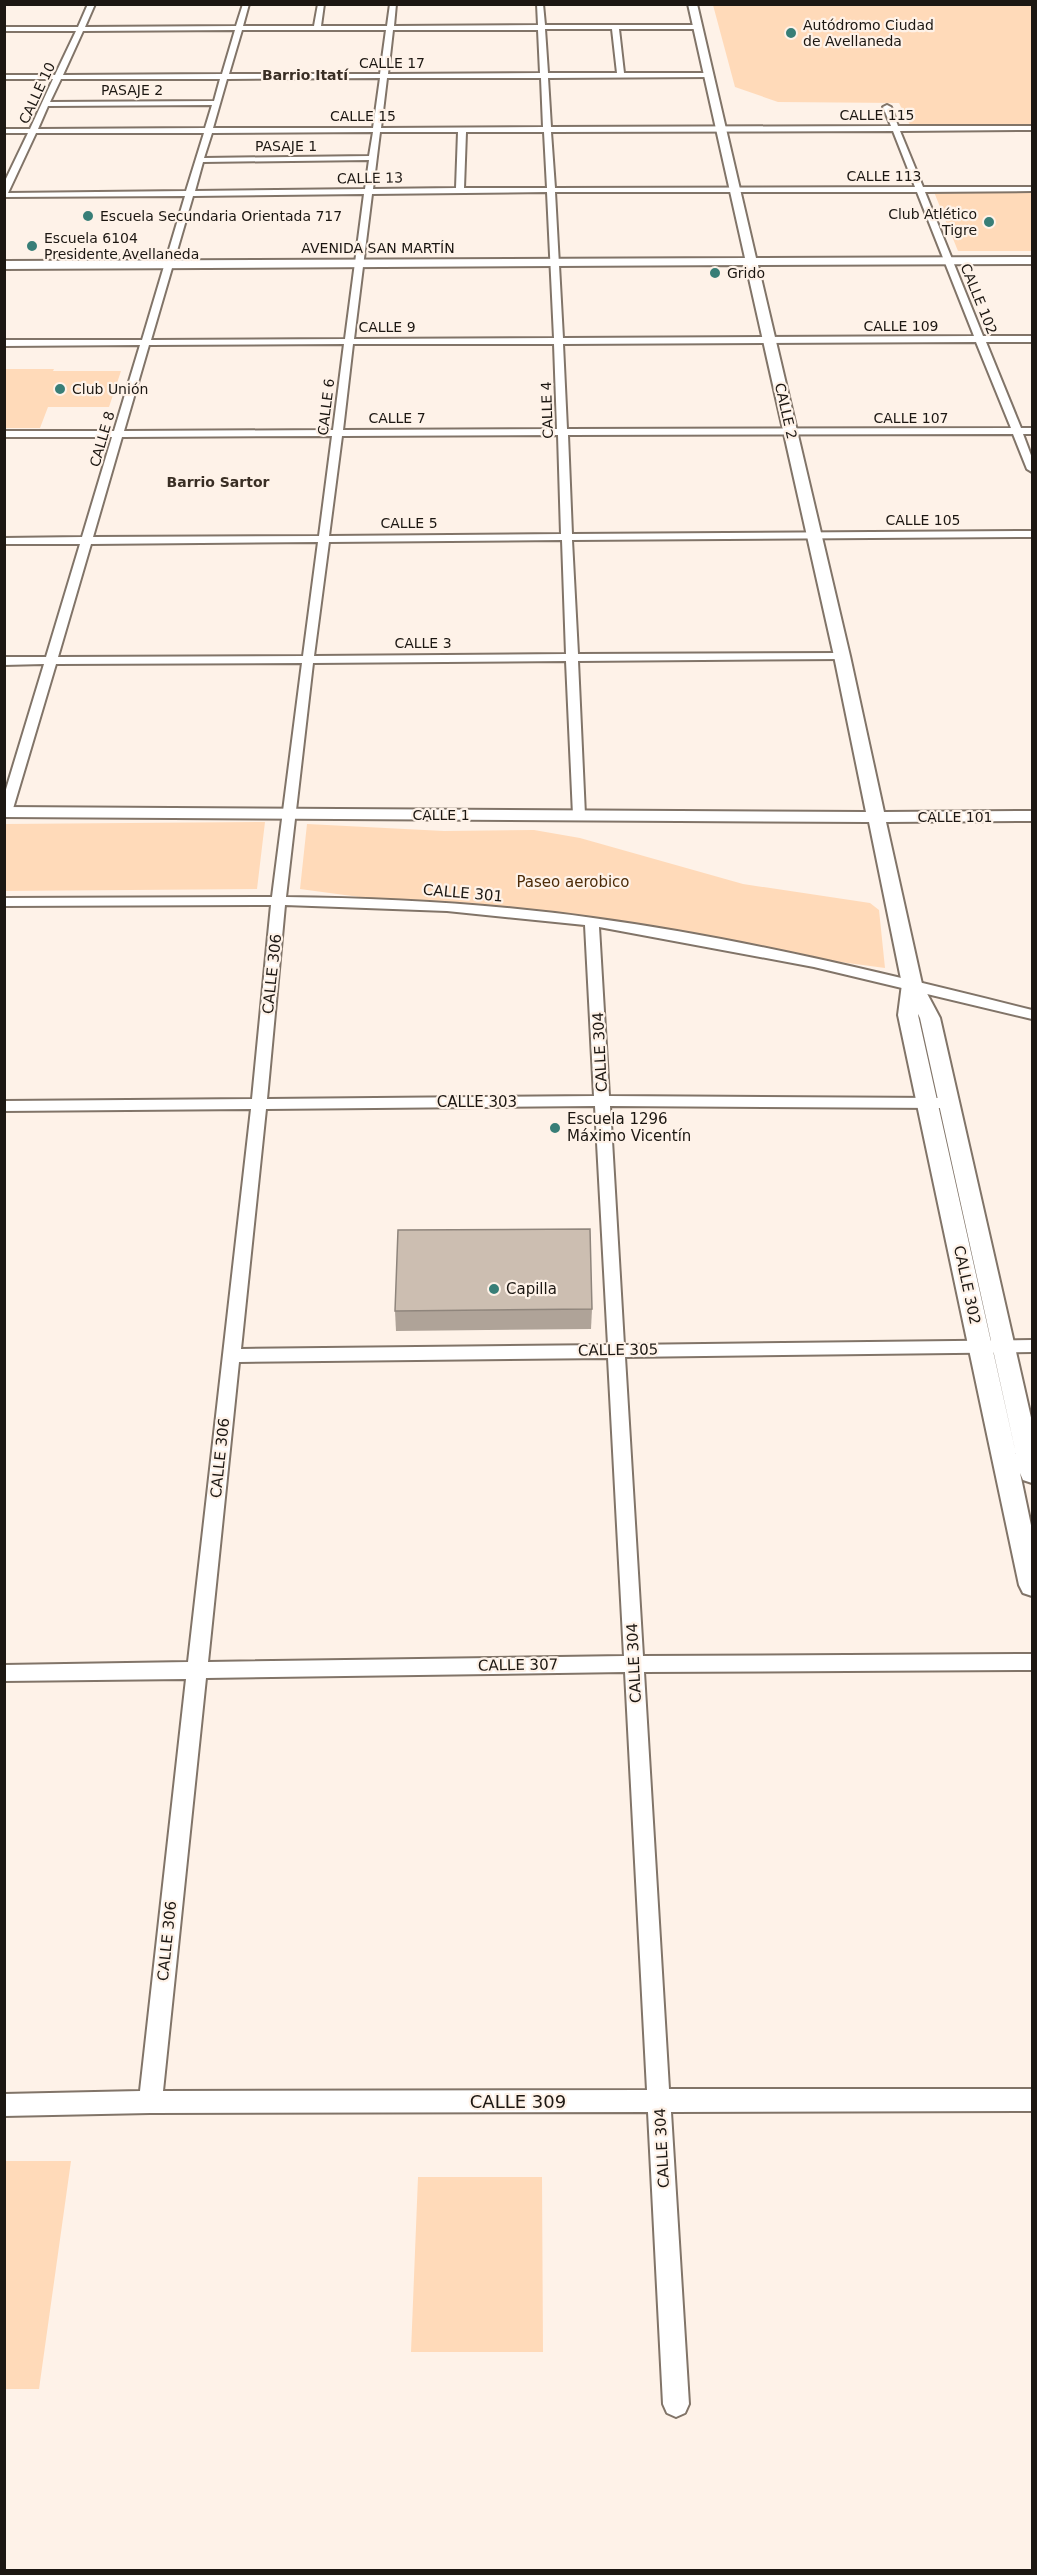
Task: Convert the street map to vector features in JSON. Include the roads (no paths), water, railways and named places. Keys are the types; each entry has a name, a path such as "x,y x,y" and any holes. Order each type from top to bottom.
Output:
{"street":[{"name":"CALLE 10","path":"4,194 92,4"},
{"name":"CALLE 8","path":"5,812 246,4"},
{"path":"317,28 321,4"},
{"name":"CALLE 6","path":"288,814 393,4"},
{"name":"CALLE 4","path":"540,4 555,262 579,815"},
{"name":"CALLE 2","path":"692,4 878,817"},
{"path":"615,27 621,75"},
{"path":"5,31 698,27"},
{"name":"CALLE 17","path":"4,77 708,75"},
{"name":"PASAJE 2","path":"47,104 217,103"},
{"name":"CALLE 102","path":"887,107 1032,469"},
{"name":"CALLE 115","path":"721,128 1032,128"},
{"name":"CALLE 15","path":"4,131 721,128"},
{"path":"460,191 462,129"},
{"name":"PASAJE 1","path":"201,160 372,159"},
{"name":"CALLE 113","path":"735,190 1032,189"},
{"name":"CALLE 13","path":"4,194 735,190"},
{"name":"AVENIDA SAN MARTÍN","path":"4,265 1032,260"},
{"name":"CALLE 109","path":"769,339 1032,339"},
{"name":"CALLE 9","path":"4,342 769,339"},
{"name":"CALLE 107","path":"790,431 1032,431"},
{"name":"CALLE 7","path":"4,434 790,431"},
{"name":"CALLE 105","path":"814,535 1032,534"},
{"name":"CALLE 5","path":"4,541 814,535"},
{"name":"CALLE 3","path":"4,661 842,656"},
{"name":"CALLE 1","path":"5,812 878,817"},
{"name":"CALLE 306","path":"150,2102 259,1104 288,814"},
{"name":"CALLE 101","path":"878,817 1032,816"},
{"name":"CALLE 302","path":"878,817 912,984 908,1015 938,1103 1004,1347 1032,1473"},
{"name":"CALLE 301","path":"4,902 280,901 435,907 592,922 753,949 912,984 1032,1014"},
{"name":"CALLE 304","path":"592,922 676,2404"},
{"name":"CALLE 303","path":"4,1106 602,1101 938,1103"},
{"name":"CALLE 302","path":"938,1103 980,1347 1032,1585"},
{"name":"CALLE 305","path":"231,1356 1032,1346"},
{"name":"CALLE 307","path":"4,1673 634,1664 1032,1662"},
{"name":"CALLE 309","path":"4,2105 150,2102 1032,2100"}],"place":[{"name":"Autódromo Ciudad de Avellaneda","path":"791,33"},
{"name":"Escuela Secundaria Orientada 717","path":"88,216"},
{"name":"Club Atlético Tigre","path":"989,222"},
{"name":"Escuela 6104 Presidente Avellaneda","path":"32,246"},
{"name":"Grido","path":"715,273"},
{"name":"Club Unión","path":"60,389"},
{"name":"Escuela 1296 Máximo Vicentín","path":"555,1128"},
{"name":"Capilla","path":"494,1289"}],"district":[{"name":"Barrio Itatí","path":"305,75"},
{"name":"Barrio Sartor","path":"218,482"}],"park label":[{"name":"Paseo aerobico","path":"573,882"}]}
